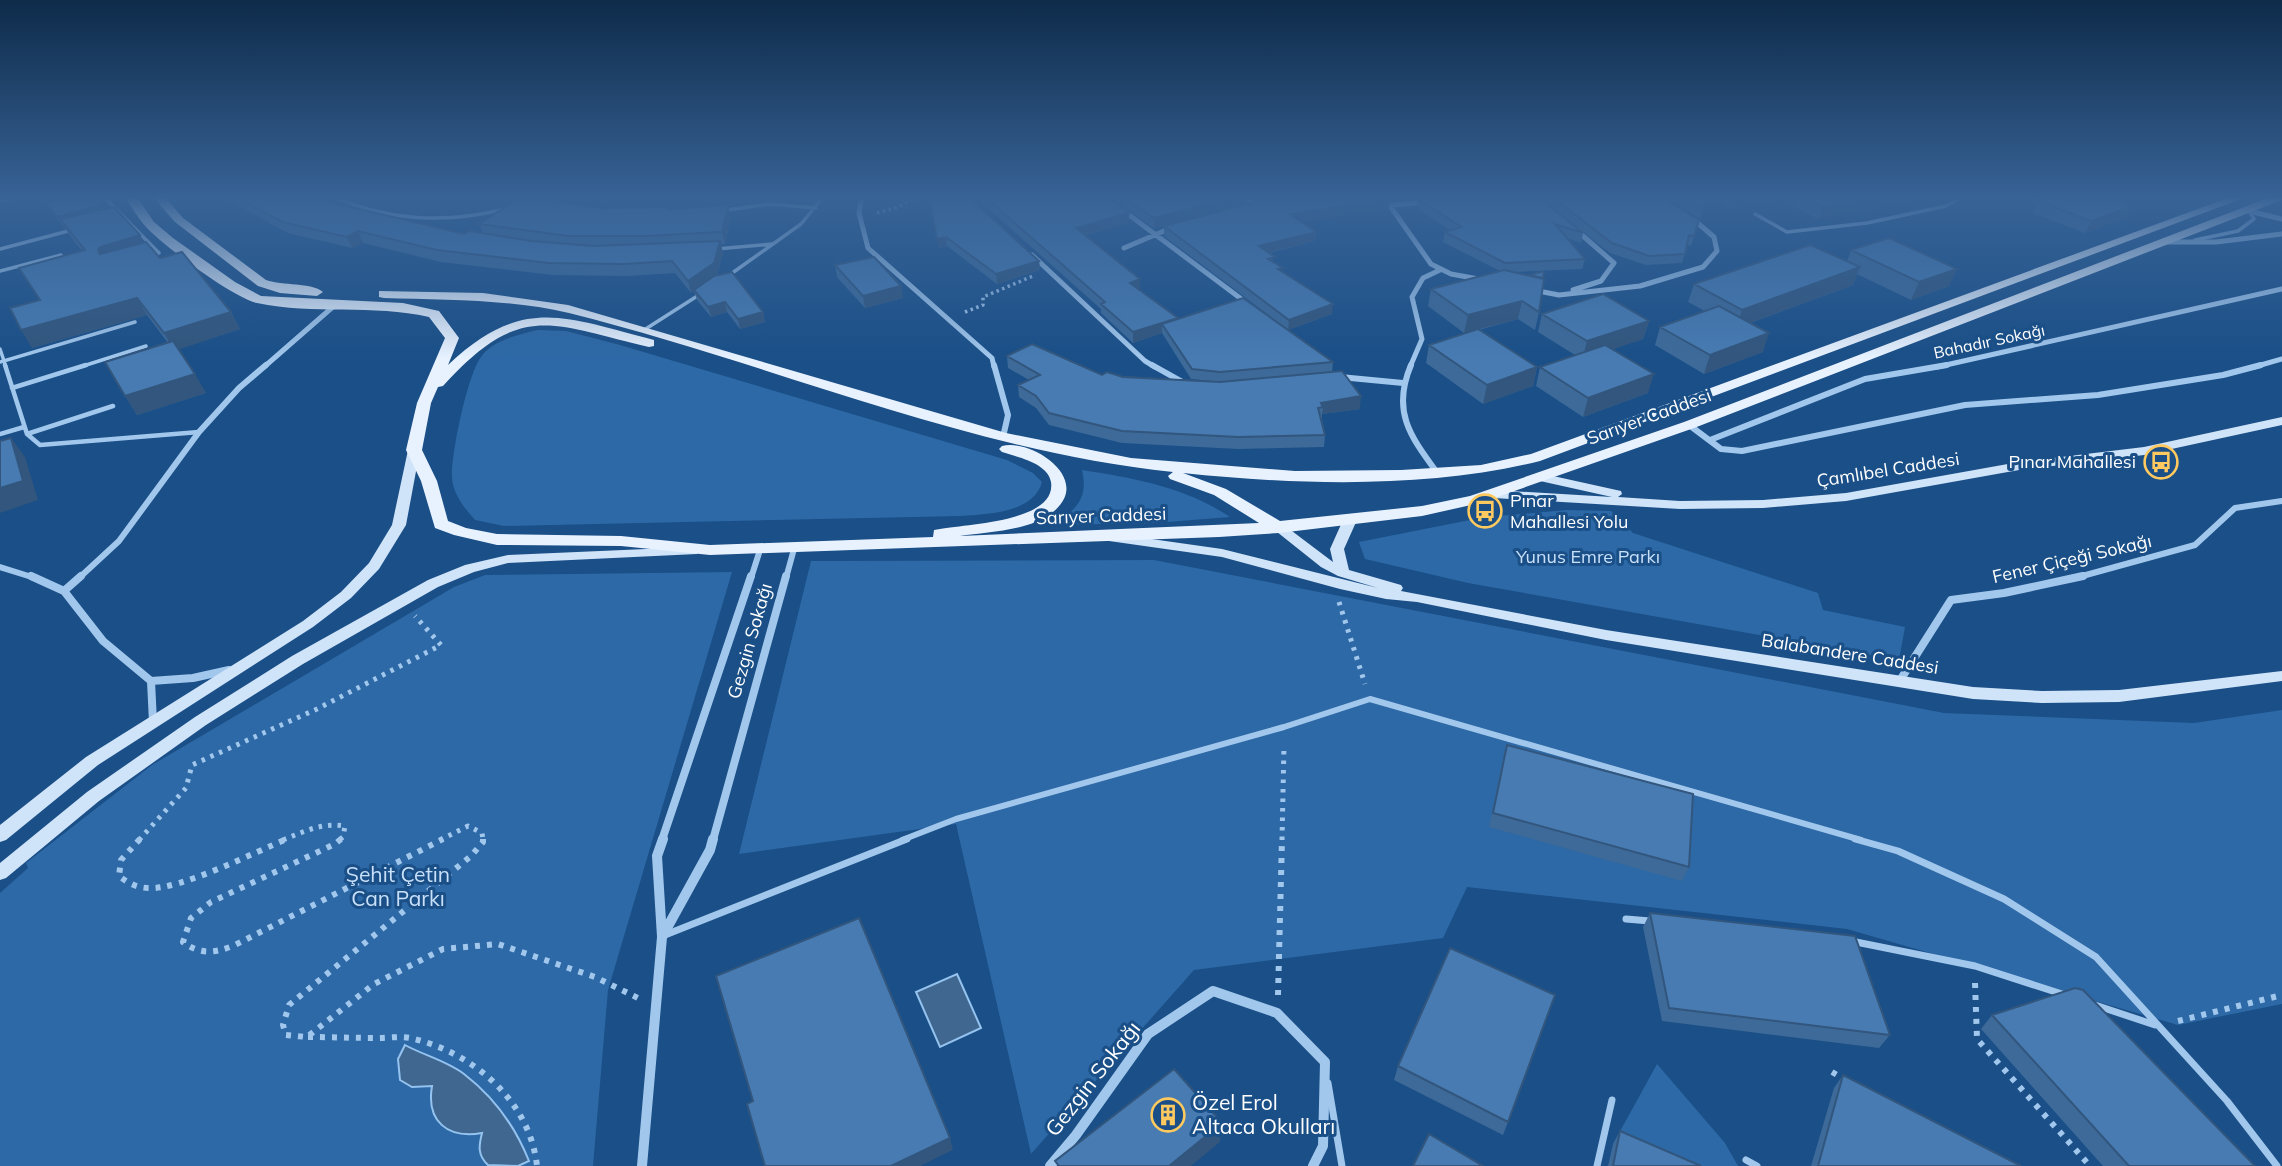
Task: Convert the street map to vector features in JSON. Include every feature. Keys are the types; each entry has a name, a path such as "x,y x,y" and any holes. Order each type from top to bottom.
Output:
{"main road":[{"path":"0,835 92,761 309,624 346,595 374,566 399,525 424,403 452,338 443,323 427,310 271,302 244,292 184,250"},
{"name":"Sarıyer Caddesi","path":"218,250 262,282 280,289 529,301 644,330 1003,437 1131,463 1295,476 1438,474 1481,470 1556,450 2095,250"},
{"name":"Sarıyer Caddesi","path":"414,450 432,489 434,510 441,524 474,538 507,541 658,541 710,550 760,550 1279,528 1350,520 1422,511 1494,494 1544,478 2146,250"},
{"path":"424,403 439,381 478,344 498,332 533,323 565,321 681,350 732,356"},
{"path":"903,545 950,532 1020,522 1050,506 1060,484 1054,471 1039,461 975,438 936,417"},
{"name":"Çamlıbel Caddesi","path":"1494,494 1681,505 1763,504 1846,497 2019,466 2144,451 2279,423"},
{"path":"1131,463 1197,482 1220,492 1279,528 1309,554 1343,573 1417,597"},
{"path":"1481,470 1544,478 1640,502"},
{"path":"1343,573 1337,549 1350,520"},
{"path":"1108,536 1222,552 1386,594 1417,597"},
{"path":"0,873 107,786 193,726 331,640 449,576 483,563 509,559 710,550"},
{"name":"Balabandere Caddesi","path":"1417,597 1606,635 1973,692 2028,696 2119,696 2282,676"}],"street":[{"path":"871,250 992,358 1008,415 1003,437"},
{"path":"1177,250 1255,309"},
{"path":"1420,250 1440,270 1487,280"},
{"path":"1559,295 1601,281 1615,263 1600,250"},
{"path":"1523,288 1559,295 1640,286 1703,267 1717,250"},
{"path":"1028,251 1145,361 1186,384 1197,385"},
{"path":"1438,474 1410,436 1402,409 1403,383 1422,339 1412,297 1423,278 1440,270"},
{"name":"Bahadır Sokağı","path":"1710,440 1864,379 1964,362 2282,289"},
{"path":"64,591 119,541 199,432 239,388 335,304"},
{"path":"1689,425 1721,449 1742,451 1965,405 2098,395 2223,375 2282,359"},
{"path":"2274,361 2282,365"},
{"path":"1328,378 1403,383"},
{"name":"Fener Çiçeği Sokağı","path":"1899,682 1951,600 2004,593 2092,574 2195,545 2235,508 2282,501"},
{"name":"Gezgin Sokağı","path":"662,937 710,850 794,549"},
{"name":"Gezgin Sokağı","path":"642,1166 662,937 657,856 760,550"},
{"path":"0,567 20,571 64,591 103,641 151,681 193,678 243,666"},
{"path":"151,681 153,722"},
{"name":"Gezgin Sokağı","path":"1050,1166 1076,1135 1148,1034 1213,992 1277,1013 1325,1062"},
{"path":"1313,1166 1323,1146 1325,1062"}],"lane":[{"path":"147,257 159,253 157,250"},
{"path":"722,280 763,250"},
{"path":"0,271 61,256"},
{"path":"644,330 711,287"},
{"path":"2,362 135,322"},
{"path":"12,388 146,346"},
{"path":"0,349 27,434 40,445 199,432"},
{"path":"0,381 9,378"},
{"path":"27,434 113,406"},
{"path":"0,434 24,426"},
{"path":"662,937 956,819 1284,727 1370,699 1898,851 2004,899 2096,957 2227,1101 2277,1166"},
{"path":"1626,919 1654,921"},
{"path":"1846,941 1975,966 2067,996"},
{"path":"2080,1000 2158,1026"},
{"path":"1325,1062 1342,1166"},
{"path":"1597,1166 1612,1100"},
{"path":"1746,1160 1757,1166"}],"path":[{"path":"937,310 949,309 957,314 983,305 983,297 1048,270"},
{"path":"1310,576 1306,590 1339,601 1370,699"},
{"path":"402,600 441,645 317,709 192,765 186,788 121,860 119,876 132,886 152,890 174,885 315,827 333,824 345,826 343,837 334,844 211,902 194,913 184,928 183,942 194,951 207,955 233,946 468,826 482,833 483,842 471,856 289,1005 283,1025 286,1035 409,1038 457,1058 496,1082 520,1110 538,1147 537,1166"},
{"path":"1277,1013 1284,727"},
{"path":"307,1037 374,984 443,949 498,944 596,977 656,1007"},
{"path":"1975,966 1977,1039 2090,1166"},
{"path":"2158,1026 2282,995"},
{"path":"1832,1072 1856,1085"}],"green space":[{"path":"538,330 566,331 620,345 1007,460 1033,473 1042,482 1030,500 1020,506 996,513 961,516 504,526 475,520 457,495 452,478 457,435 470,381 481,357 492,346"},
{"path":"1082,470 1159,485 1195,498 1230,517 1155,523 1051,525 1067,515 1082,497"},
{"name":"Yunus Emre Parkı","path":"1567,510 1611,511 1633,533 1818,593 1823,610 1905,627 1899,660 1468,583 1365,559 1359,542 1485,517"},
{"path":"1154,560 1944,713 2194,723 2282,710 2282,1004 2178,1025 1847,929 1467,887 1443,938 1194,970 1031,1154 956,824 739,854 811,561"},
{"name":"Şehit Çetin Can Parkı","path":"732,572 608,990 593,1166 0,1166 0,893 28,868 26,863 152,765 454,587 485,575"},
{"path":"1657,1064 1725,1143 1738,1166 1664,1166 1613,1144"}],"shaded area":[{"path":"957,974 981,1028 940,1047 916,992"},
{"path":"405,1045 450,1065 485,1092 503,1113 529,1161 518,1166 488,1165 480,1154 482,1133 459,1133 442,1125 432,1109 432,1086 412,1087 400,1080 398,1059"}],"building":[{"path":"83,250 98,250 100,254 114,250 153,250 160,258 182,252 231,312 164,333 137,298 21,330 10,308 40,300 19,268"},
{"path":"441,250 717,250 714,263 688,281 672,261 624,264 549,263"},
{"path":"964,250 1027,250 1039,261 996,274"},
{"path":"1046,250 1104,250 1140,279 1130,283 1178,318 1133,332 1101,304 1105,302"},
{"path":"1196,250 1265,250 1275,257 1268,259 1283,268 1278,269 1333,304 1289,320"},
{"path":"1481,250 1578,250 1585,259 1505,263"},
{"path":"1633,250 1686,250 1685,254 1649,256"},
{"path":"1794,250 1822,250 1860,267 1742,310 1694,284"},
{"path":"1852,250 1916,250 1957,269 1919,282"},
{"path":"874,257 901,286 863,296 835,265"},
{"path":"1504,270 1544,279 1539,312 1522,301 1468,315 1431,289"},
{"path":"1544,271 1543,278 1529,275"},
{"path":"732,272 763,312 738,319 725,302 708,307 694,290 714,276"},
{"path":"1603,294 1649,321 1587,341 1542,314"},
{"path":"1243,298 1333,362 1220,372 1192,369 1162,324"},
{"path":"1719,306 1769,333 1710,355 1660,327"},
{"path":"1478,329 1537,367 1487,385 1429,345"},
{"path":"173,341 195,374 125,396 105,362"},
{"path":"1032,344 1102,375 1107,372 1123,377 1220,382 1342,371 1361,396 1321,403 1323,407 1318,408 1325,435 1238,437 1122,431 1049,413 1036,396 1018,385 1040,375 1007,356"},
{"path":"1605,345 1654,374 1588,398 1540,367"},
{"path":"11,438 23,481 0,488 0,441"},
{"path":"1507,745 1693,794 1689,867 1493,813"},
{"path":"1650,913 1855,936 1890,1035 1669,1008"},
{"path":"859,918 950,1138 891,1166 765,1166 747,1104 753,1101 716,976"},
{"path":"1450,948 1555,995 1508,1122 1398,1066"},
{"path":"2075,988 2083,990 2255,1166 2129,1166 1992,1015"},
{"name":"Özel Erol Altaca Okulları","path":"1174,1069 1222,1123 1169,1166 1059,1166 1055,1161"},
{"path":"1843,1075 2021,1166 1818,1166"},
{"path":"1620,1131 1701,1166 1613,1166"},
{"path":"1429,1134 1483,1166 1413,1166"}],"place":[{"name":"Pınar Mahallesi","path":"2161,462"},
{"name":"Pınar Mahallesi Yolu","path":"1485,511"},
{"name":"Özel Erol Altaca Okulları","path":"1168,1115"}]}
